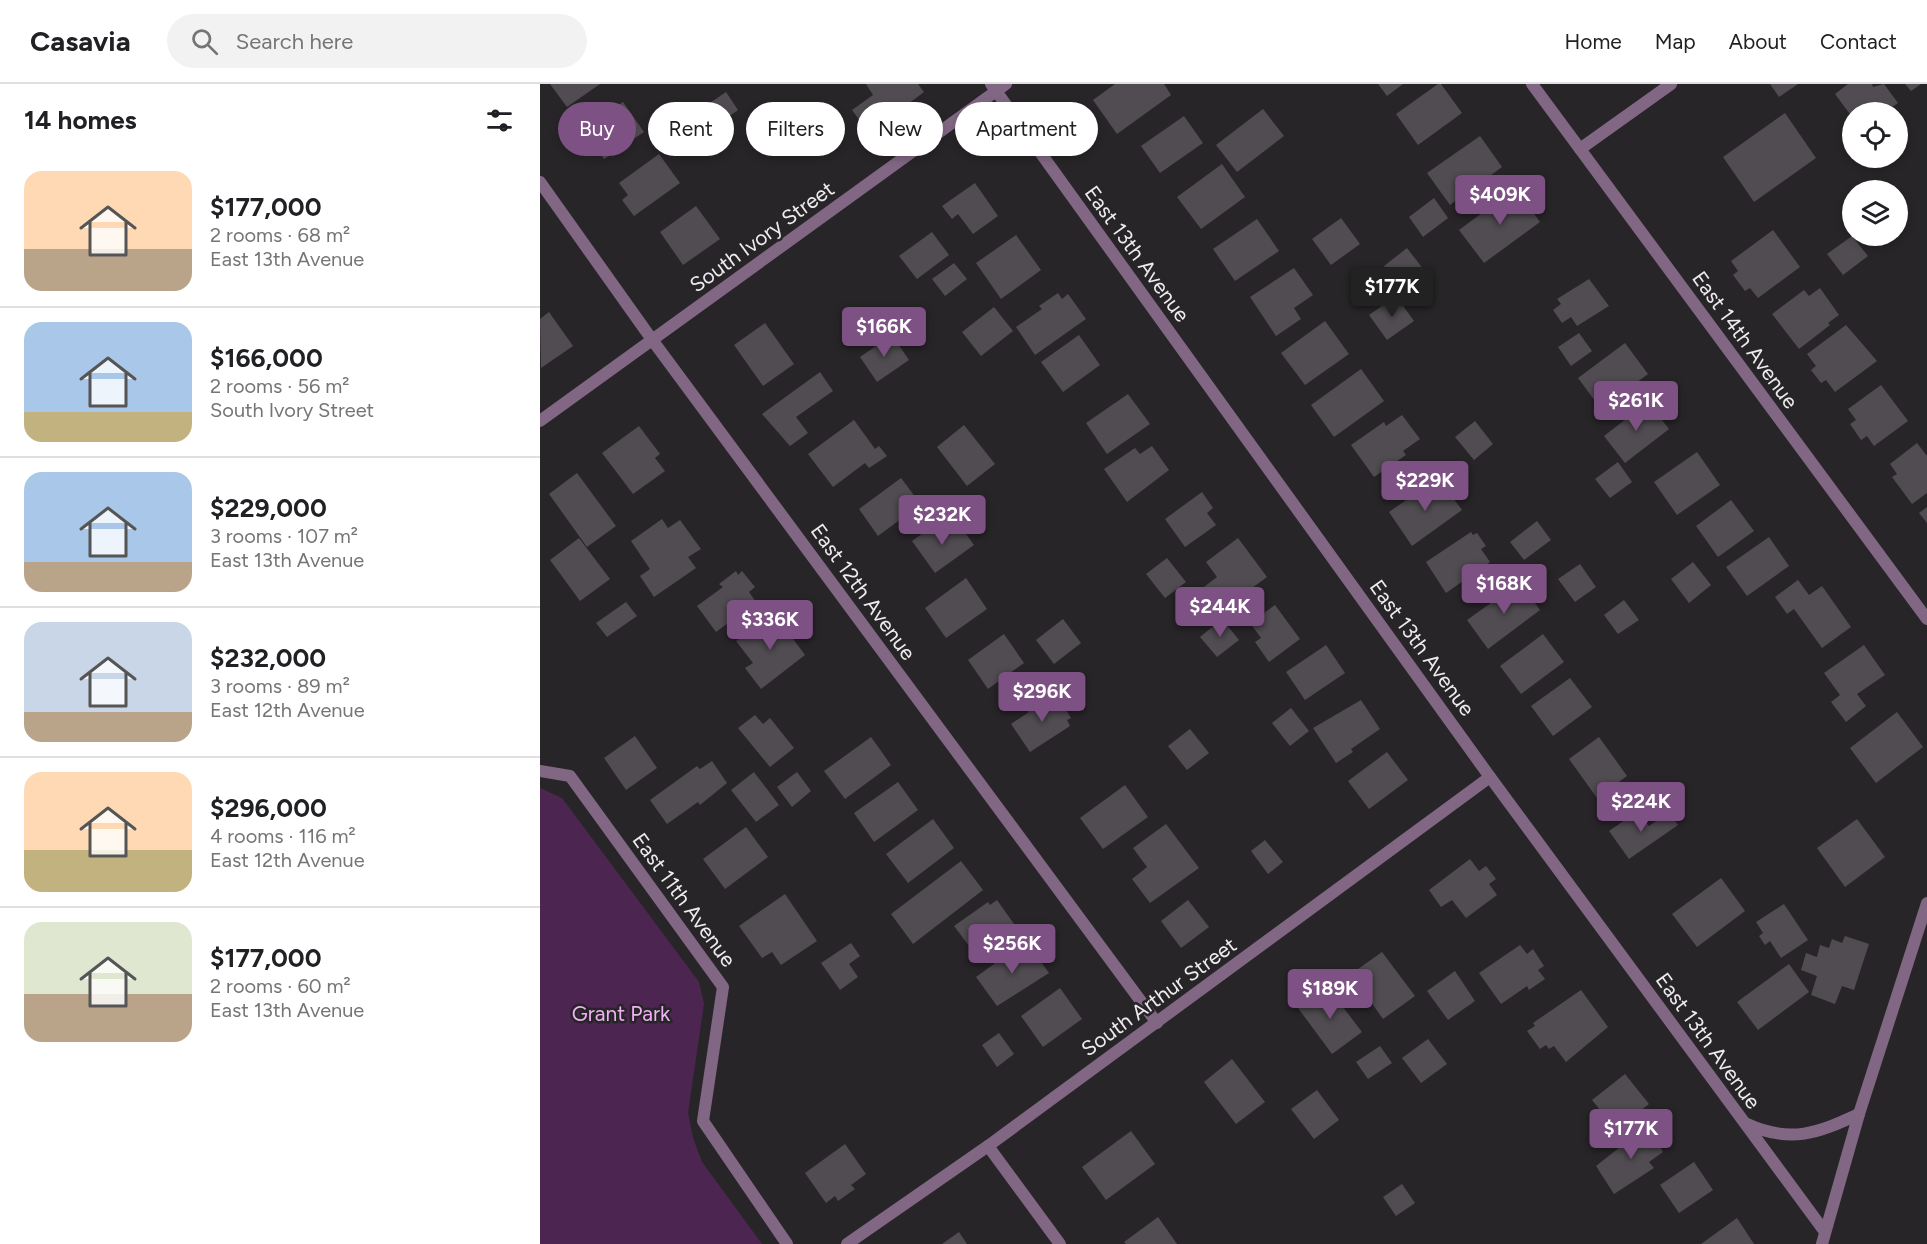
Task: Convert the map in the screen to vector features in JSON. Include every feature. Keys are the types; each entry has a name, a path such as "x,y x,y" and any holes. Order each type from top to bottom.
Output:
{"street":[{"name":"East 14th Avenue","path":"1532,84 1927,620"},
{"path":"1580,149 1671,84"},
{"name":"South Ivory Street","path":"540,421 653,341 998,86"},
{"name":"East 13th Avenue","path":"998,86 1490,777 1744,1122 1823,1238"},
{"name":"East 12th Avenue","path":"540,182 653,341 1157,1023"},
{"name":"East 11th Avenue","path":"540,771 570,776 723,987 703,1121 787,1244"},
{"name":"South Arthur Street","path":"847,1244 988,1146 1490,777"},
{"path":"1823,1238 1859,1114 1927,903"},
{"path":"1744,1122 1768,1133 1794,1136 1824,1131 1859,1114"},
{"path":"988,1146 1060,1244"}],"green space":[{"name":"Grant Park","path":"540,788 562,798 699,982 704,1004 688,1113 693,1138 702,1162 762,1244 540,1244"}],"building":[{"path":"550,84 600,84 574,102 563,102"},
{"path":"866,84 918,84 924,92 911,102 863,102 873,95"},
{"path":"1115,84 1164,84 1171,95 1117,134 1098,107 1098,102 1093,100"},
{"path":"1378,84 1403,84 1387,96"},
{"path":"1441,84 1462,113 1418,145 1396,114"},
{"path":"1770,84 1798,84 1779,97"},
{"path":"1848,84 1872,84 1873,87 1884,84 1897,102 1842,103 1835,94"},
{"path":"1905,84 1921,84 1911,91"},
{"path":"726,92 733,102 711,102"},
{"path":"857,106 857,117 852,110"},
{"path":"1263,109 1284,136 1237,172 1216,145"},
{"path":"1785,113 1816,158 1754,202 1723,157"},
{"path":"1184,116 1203,143 1160,173 1141,146"},
{"path":"636,121 644,132 636,137"},
{"path":"1480,136 1502,167 1450,205 1427,173"},
{"path":"656,156 660,156 680,183 634,216 622,200 628,195 619,183"},
{"path":"1222,164 1245,197 1201,229 1177,197"},
{"path":"975,183 998,216 973,234 958,214 952,219 942,206"},
{"path":"1516,188 1540,222 1484,263 1459,230"},
{"path":"1434,198 1448,218 1423,237 1409,217"},
{"path":"696,206 720,239 683,265 660,232"},
{"path":"1341,218 1360,244 1331,265 1312,239"},
{"path":"1257,219 1279,251 1235,281 1213,249"},
{"path":"1773,230 1800,267 1758,298 1750,288 1745,291 1733,275 1738,271 1731,261"},
{"path":"932,232 949,255 917,279 899,256"},
{"path":"1016,235 1041,270 1001,299 976,263"},
{"path":"1842,243 1842,246 1860,246 1868,256 1843,275 1827,254"},
{"path":"1407,248 1424,270 1401,288 1384,266"},
{"path":"954,263 967,279 945,296 932,279"},
{"path":"1294,268 1313,295 1294,308 1301,319 1276,336 1250,297"},
{"path":"1589,279 1609,306 1577,326 1571,317 1562,323 1553,310 1561,304 1557,299"},
{"path":"1820,288 1839,315 1799,349 1772,314 1804,290 1809,296"},
{"path":"1058,293 1062,299 1068,294 1086,319 1035,355 1016,327 1042,309 1039,306"},
{"path":"1396,296 1414,321 1387,340 1369,315"},
{"path":"994,307 1013,331 981,356 962,332"},
{"path":"549,312 573,346 541,368 540,319"},
{"path":"1325,321 1349,354 1305,385 1281,353"},
{"path":"765,323 794,364 763,386 734,345"},
{"path":"1846,325 1877,361 1835,392 1826,380 1821,383 1811,370 1816,366 1807,354"},
{"path":"1579,333 1592,351 1571,366 1558,347"},
{"path":"892,335 909,360 877,382 860,357"},
{"path":"1079,335 1100,365 1063,392 1041,362"},
{"path":"1625,343 1648,374 1601,409 1578,378"},
{"path":"1361,369 1384,401 1334,437 1311,405"},
{"path":"820,372 833,391 796,417 808,433 790,446 762,414"},
{"path":"1881,385 1908,421 1874,446 1867,436 1861,440 1850,424 1856,420 1848,409"},
{"path":"1128,394 1150,424 1107,454 1086,423"},
{"path":"1648,402 1669,429 1625,463 1604,436"},
{"path":"1402,415 1420,439 1403,451 1406,455 1374,477 1351,445 1384,422 1386,426"},
{"path":"854,420 875,449 879,446 887,456 869,468 865,463 833,487 808,454"},
{"path":"1475,421 1493,444 1474,460 1455,437"},
{"path":"964,425 995,464 967,486 937,447"},
{"path":"639,426 660,454 655,458 665,471 633,494 602,453"},
{"path":"1917,443 1927,456 1927,493 1912,504 1892,477 1897,474 1890,464"},
{"path":"1152,446 1169,470 1127,502 1104,469 1135,448 1140,454"},
{"path":"1697,452 1720,485 1677,515 1654,482"},
{"path":"1618,462 1632,482 1610,498 1595,479"},
{"path":"577,473 616,526 587,547 549,494"},
{"path":"901,478 916,498 905,506 909,513 878,536 859,509"},
{"path":"1438,478 1462,510 1412,546 1389,512"},
{"path":"1202,492 1213,508 1207,513 1216,525 1185,547 1165,519"},
{"path":"1731,500 1754,531 1718,557 1696,526"},
{"path":"1927,507 1927,523 1919,513"},
{"path":"662,519 668,528 680,520 701,549 688,557 696,568 654,597 640,576 650,569 631,541"},
{"path":"1537,521 1551,540 1524,560 1510,542"},
{"path":"958,523 974,545 935,573 912,541 934,525 941,535"},
{"path":"1471,532 1473,535 1477,533 1486,546 1481,549 1490,562 1446,593 1426,562"},
{"path":"1769,537 1789,566 1747,596 1726,567"},
{"path":"579,538 610,579 580,601 550,560"},
{"path":"1238,538 1267,577 1217,614 1200,590 1217,577 1206,562"},
{"path":"1167,558 1186,582 1165,598 1146,574"},
{"path":"1693,562 1711,585 1689,603 1671,579"},
{"path":"1580,564 1596,587 1575,602 1558,579"},
{"path":"736,571 738,575 742,571 755,587 749,592 756,602 716,632 697,606 723,587 719,584"},
{"path":"966,578 987,609 946,638 925,608"},
{"path":"1798,580 1809,595 1822,586 1851,627 1822,648 1794,609 1787,614 1775,597"},
{"path":"1520,582 1540,610 1488,649 1467,620"},
{"path":"1624,600 1639,620 1618,634 1604,615"},
{"path":"626,602 637,616 607,637 596,623"},
{"path":"1275,605 1300,639 1269,662 1255,642 1261,638 1250,623"},
{"path":"774,613 805,655 761,689 745,668 753,663 736,641"},
{"path":"1063,619 1081,643 1054,664 1036,640"},
{"path":"1222,619 1239,640 1217,657 1200,637"},
{"path":"1004,634 1024,663 988,689 968,660"},
{"path":"1543,634 1564,662 1521,694 1500,666"},
{"path":"1326,645 1345,673 1305,700 1286,672"},
{"path":"1864,645 1885,675 1857,694 1866,706 1846,722 1831,702 1840,695 1824,673"},
{"path":"1570,678 1592,707 1553,736 1531,706"},
{"path":"1048,695 1056,706 1061,702 1071,718 1067,720 1070,726 1030,752 1011,724 1029,712 1026,709"},
{"path":"1361,700 1380,729 1351,749 1353,752 1336,763 1313,728"},
{"path":"1291,708 1309,731 1290,746 1272,723"},
{"path":"1897,712 1923,747 1876,783 1850,748"},
{"path":"755,715 763,724 770,718 794,748 770,767 738,728"},
{"path":"1190,729 1209,753 1187,770 1168,746"},
{"path":"635,736 657,768 626,790 604,758"},
{"path":"871,737 891,765 845,799 824,771"},
{"path":"1599,737 1627,776 1597,798 1569,759"},
{"path":"1387,752 1408,780 1369,809 1348,781"},
{"path":"712,761 727,783 700,805 698,802 667,824 650,800 697,766 700,769"},
{"path":"754,772 779,805 756,822 731,790"},
{"path":"797,772 811,791 792,807 777,787"},
{"path":"898,782 918,810 874,842 854,813"},
{"path":"1125,785 1148,817 1103,849 1080,818"},
{"path":"1638,811 1649,826 1669,812 1678,825 1629,859 1609,831"},
{"path":"933,819 954,848 908,883 886,854"},
{"path":"1857,819 1885,857 1845,887 1817,848"},
{"path":"1166,824 1199,868 1150,903 1132,879 1147,867 1133,848"},
{"path":"746,827 768,857 725,889 703,859"},
{"path":"1265,840 1283,862 1268,874 1251,851"},
{"path":"1470,859 1479,871 1486,866 1496,879 1489,884 1497,895 1466,918 1452,900 1441,907 1429,890"},
{"path":"961,861 983,890 913,944 891,914"},
{"path":"1721,878 1745,911 1697,947 1672,914"},
{"path":"785,894 817,941 781,965 772,952 762,958 739,926"},
{"path":"997,900 1014,924 1007,929 1009,931 976,955 954,926 988,902 990,905"},
{"path":"1188,900 1209,927 1181,948 1161,921"},
{"path":"1784,904 1808,940 1781,958 1770,941 1765,945 1759,936 1763,933 1756,922"},
{"path":"1845,936 1869,944 1854,990 1842,986 1835,1004 1811,995 1817,976 1801,970 1806,953 1817,957 1820,945 1829,948 1832,939 1842,943"},
{"path":"851,943 860,956 849,964 858,977 840,990 821,963"},
{"path":"1020,945 1025,952 1031,948 1049,973 997,1006 976,977"},
{"path":"1520,945 1527,954 1533,949 1544,966 1538,970 1545,979 1529,990 1527,986 1501,1004 1479,973"},
{"path":"1382,952 1415,996 1383,1019 1351,974"},
{"path":"1789,964 1809,992 1758,1030 1737,1002"},
{"path":"1455,971 1475,1001 1448,1020 1427,991"},
{"path":"1327,986 1362,1032 1332,1054 1298,1008"},
{"path":"1060,988 1082,1019 1043,1047 1021,1016"},
{"path":"1581,990 1608,1027 1566,1062 1554,1046 1549,1049 1546,1045 1540,1049 1527,1031 1535,1026 1533,1023"},
{"path":"999,1033 1014,1054 997,1067 982,1045"},
{"path":"1428,1039 1447,1064 1421,1083 1402,1058"},
{"path":"1380,1046 1392,1063 1368,1079 1356,1062"},
{"path":"1232,1059 1265,1102 1236,1124 1204,1082"},
{"path":"1625,1074 1649,1104 1616,1130 1592,1100"},
{"path":"1317,1090 1339,1120 1314,1139 1291,1109"},
{"path":"1649,1124 1663,1152 1649,1162 1654,1168 1614,1194 1596,1166"},
{"path":"1131,1131 1155,1164 1106,1200 1082,1167"},
{"path":"845,1144 866,1174 851,1185 855,1189 838,1201 835,1196 826,1203 805,1173"},
{"path":"1694,1162 1713,1190 1679,1213 1660,1185"},
{"path":"1402,1184 1415,1203 1396,1216 1383,1197"},
{"path":"1158,1217 1177,1244 1126,1244 1124,1242"},
{"path":"1737,1218 1754,1244 1701,1244"},
{"path":"959,1232 967,1244 942,1244"}]}
